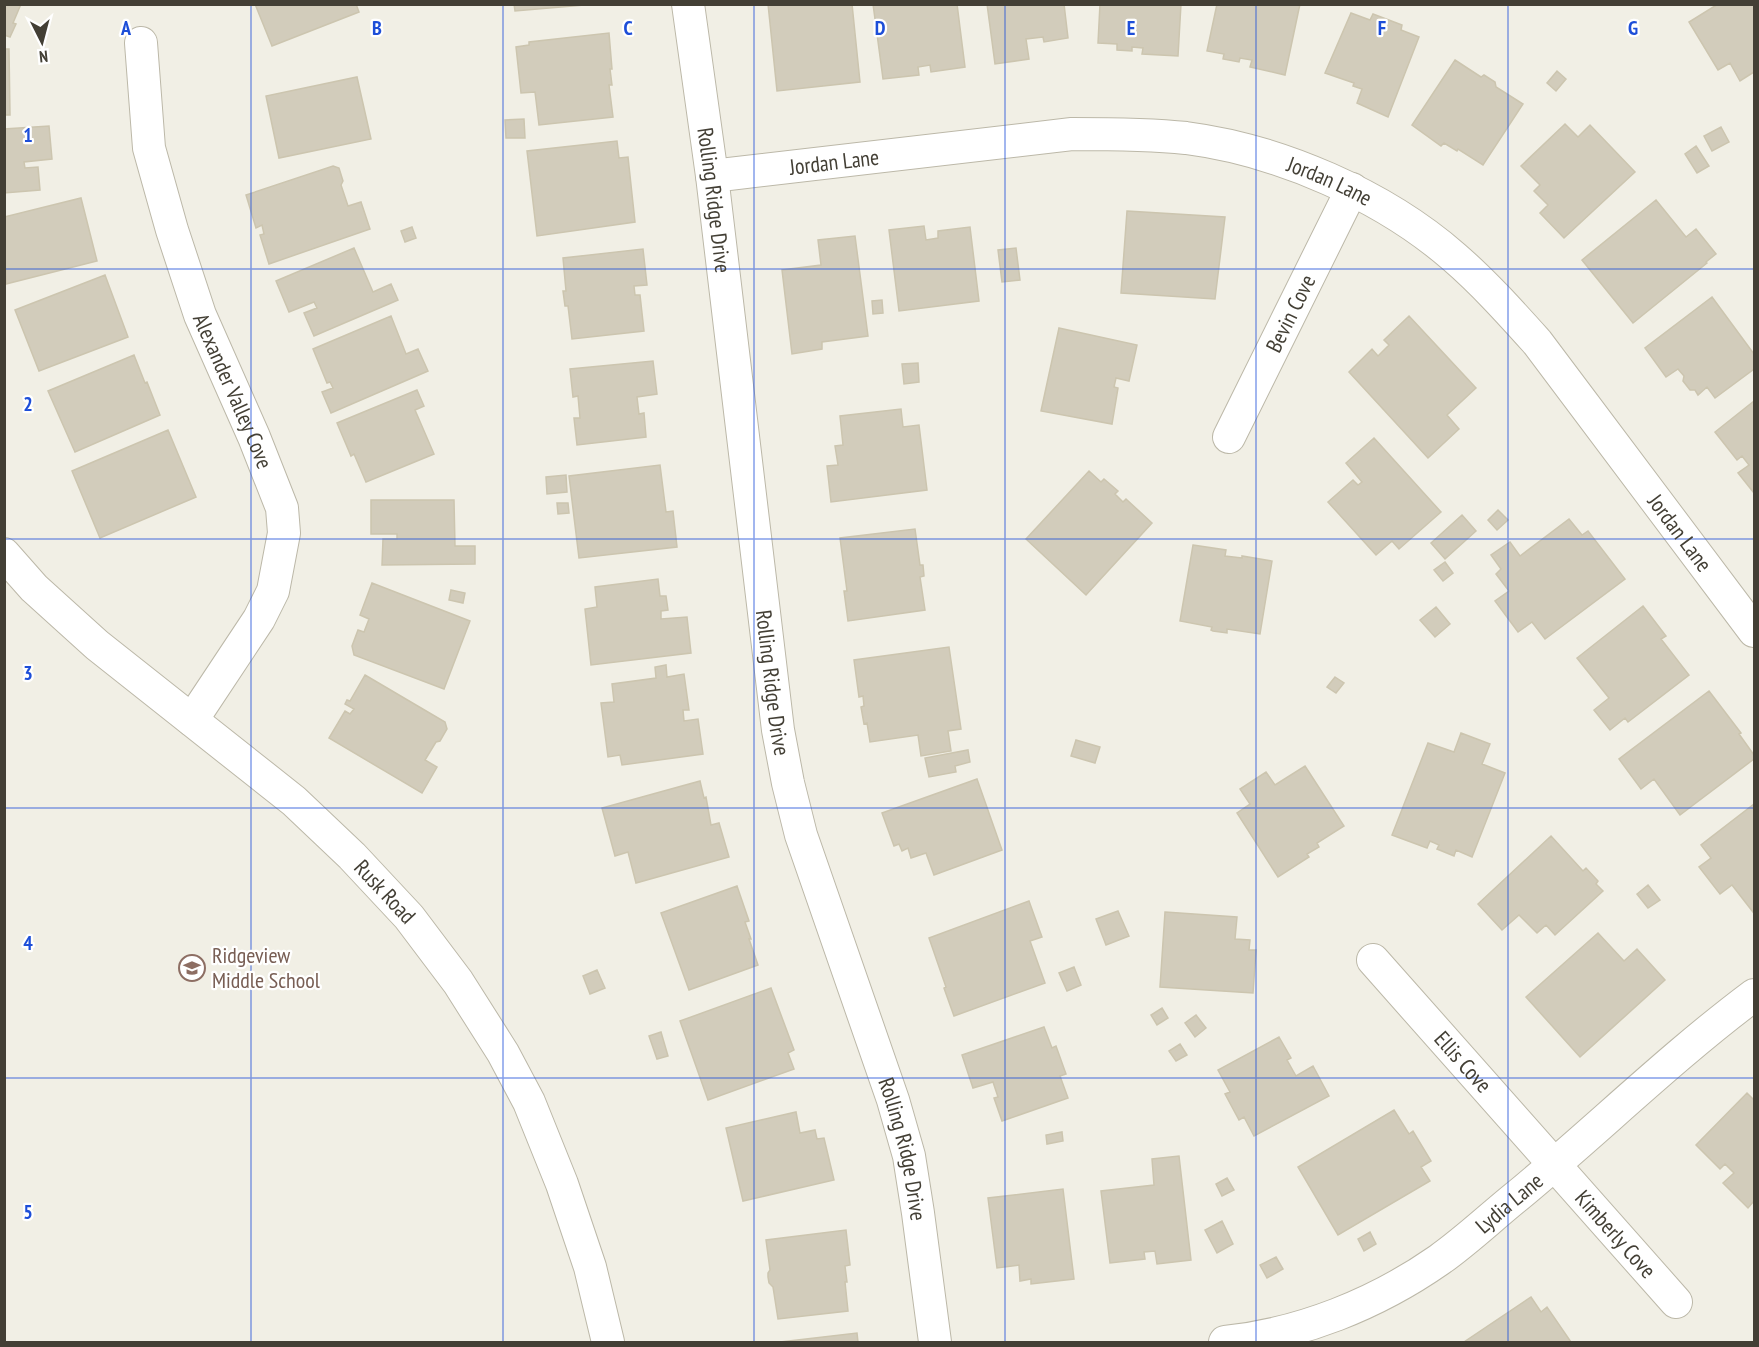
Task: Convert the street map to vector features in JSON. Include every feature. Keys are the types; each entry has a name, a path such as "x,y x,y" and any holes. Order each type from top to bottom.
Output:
{"street":[{"name":"Rolling Ridge Drive","path":"688,4 712,176 778,730 801,835 893,1100 909,1156 935,1342"},
{"name":"Alexander Valley Cove","path":"141,43 149,147 172,230 200,315 254,437 282,508 284,533 273,591 192,720"},
{"name":"Jordan Lane","path":"712,176 1071,134 1130,134 1187,138 1243,149 1299,167 1352,189 1404,219 1452,256 1497,297 1537,342 1755,631"},
{"name":"Bevin Cove","path":"1229,437 1352,189"},
{"name":"Rusk Road","path":"4,554 34,588 97,645 294,801 352,856 409,917 458,982 503,1053 529,1102 562,1184 590,1267 608,1342"},
{"name":"Ellis Cove","path":"1373,960 1554,1165"},
{"name":"Lydia Lane","path":"1225,1342 1291,1331 1342,1312 1392,1288 1439,1260 1554,1165 1722,1019 1755,995"},
{"name":"Kimberly Cove","path":"1554,1165 1676,1302"}],"building":[{"path":"4,4 21,4 10,37 4,35"},
{"path":"255,4 356,4 359,12 272,46"},
{"path":"514,4 596,4 515,11"},
{"path":"768,4 852,4 860,82 777,91"},
{"path":"873,4 957,4 965,67 931,72 930,65 918,67 919,75 883,79"},
{"path":"987,4 1064,4 1068,38 1044,42 1043,37 1026,39 1029,59 995,64"},
{"path":"1100,4 1181,4 1178,56 1142,54 1143,48 1132,47 1132,51 1117,50 1117,44 1098,43"},
{"path":"1217,4 1300,4 1285,75 1250,67 1252,60 1240,58 1239,62 1223,59 1224,54 1207,51"},
{"path":"1718,4 1754,4 1754,72 1740,81 1730,63 1718,70 1689,22"},
{"path":"1351,13 1370,20 1373,14 1402,25 1401,30 1419,37 1388,117 1357,103 1362,89 1353,86 1354,83 1325,73"},
{"path":"609,33 612,85 609,85 613,117 539,125 535,92 521,93 516,47 529,45 529,42"},
{"path":"4,49 9,49 10,115 4,115"},
{"path":"1455,60 1481,77 1484,75 1495,82 1496,87 1523,104 1483,165 1458,149 1457,151 1444,143 1441,146 1412,125"},
{"path":"1557,71 1566,79 1556,91 1547,83"},
{"path":"357,77 371,139 279,158 266,96"},
{"path":"524,119 525,138 506,138 505,120"},
{"path":"1565,124 1578,137 1590,125 1635,172 1564,238 1540,213 1548,205 1534,191 1540,185 1521,166"},
{"path":"49,126 52,159 24,162 25,168 38,167 40,190 4,193 4,129"},
{"path":"1721,127 1729,142 1712,151 1704,136"},
{"path":"617,141 619,158 628,157 635,222 537,236 527,151"},
{"path":"1696,146 1709,166 1697,173 1685,154"},
{"path":"333,166 339,168 343,181 341,185 348,206 361,202 370,229 269,264 260,235 264,234 262,225 256,228 246,195"},
{"path":"81,198 97,261 6,284 4,217"},
{"path":"1656,200 1686,237 1696,229 1716,254 1633,323 1582,260"},
{"path":"1127,211 1225,217 1215,299 1121,293"},
{"path":"924,226 926,240 938,238 938,231 970,227 979,301 899,311 889,230"},
{"path":"412,227 416,238 405,242 401,231"},
{"path":"855,236 868,336 822,342 822,349 792,354 782,270 821,265 818,240"},
{"path":"354,248 373,292 391,284 398,300 314,336 304,313 317,308 314,302 289,312 276,281"},
{"path":"1016,248 1020,280 1002,282 998,250"},
{"path":"643,249 647,285 634,286 635,295 640,295 644,331 572,339 568,306 565,306 563,291 566,291 563,258"},
{"path":"105,275 128,337 39,371 15,310"},
{"path":"1712,297 1754,354 1754,369 1715,398 1707,387 1698,395 1695,390 1690,390 1678,369 1666,377 1645,348"},
{"path":"882,300 883,313 873,314 872,301"},
{"path":"391,316 406,354 418,349 428,371 331,413 322,392 333,388 330,382 327,383 313,349"},
{"path":"1409,316 1476,388 1447,415 1459,429 1428,458 1349,372 1372,349 1378,356 1389,345 1384,340"},
{"path":"1059,328 1137,345 1129,381 1116,378 1114,387 1118,388 1112,424 1041,411"},
{"path":"134,355 160,415 75,452 48,391"},
{"path":"653,361 657,394 637,397 639,414 644,413 646,437 577,445 574,418 580,418 578,396 573,397 570,369"},
{"path":"918,363 919,382 904,384 902,364"},
{"path":"417,390 424,406 415,410 434,454 366,482 354,454 351,456 337,423"},
{"path":"1754,401 1754,493 1738,473 1749,465 1742,456 1737,460 1715,432"},
{"path":"901,409 903,427 919,425 927,490 831,502 827,466 838,465 835,446 843,445 840,416"},
{"path":"168,430 196,497 100,538 72,471"},
{"path":"1374,438 1441,512 1399,549 1392,541 1376,555 1328,502 1353,480 1358,485 1362,482 1346,463"},
{"path":"660,465 666,512 673,511 677,547 579,558 569,476"},
{"path":"1089,471 1101,482 1104,479 1118,491 1115,494 1123,502 1126,499 1152,523 1086,595 1026,539"},
{"path":"566,475 567,492 547,494 546,477"},
{"path":"371,500 454,500 455,546 475,546 475,564 382,565 383,539 397,539 397,534 371,534"},
{"path":"557,503 568,503 569,513 558,514"},
{"path":"1498,510 1508,520 1497,530 1488,520"},
{"path":"1462,515 1476,531 1445,559 1431,543"},
{"path":"1569,519 1582,535 1588,531 1625,579 1545,639 1532,622 1518,632 1495,601 1509,591 1496,574 1501,569 1491,555 1510,542 1520,556"},
{"path":"915,529 920,565 923,565 924,576 920,577 925,610 848,621 844,591 847,591 840,538"},
{"path":"1193,545 1226,550 1225,556 1272,561 1260,634 1227,629 1227,633 1213,631 1212,627 1180,621"},
{"path":"1445,562 1453,573 1443,581 1434,570"},
{"path":"658,579 660,596 666,596 668,610 661,611 661,619 687,617 691,653 591,665 585,609 597,607 595,587"},
{"path":"372,583 470,621 444,689 354,655 352,646 358,630 364,632 369,619 360,615"},
{"path":"451,590 465,593 463,603 449,600"},
{"path":"1643,606 1666,636 1661,639 1689,675 1628,722 1625,718 1610,730 1594,710 1609,698 1577,658"},
{"path":"1436,607 1450,624 1435,637 1420,620"},
{"path":"949,647 961,729 948,731 951,751 921,756 918,735 870,742 867,723 864,724 861,707 864,706 863,696 859,697 854,660"},
{"path":"666,665 667,677 684,674 689,710 683,710 684,721 698,719 703,754 622,765 620,755 608,757 601,703 614,702 612,684 656,678 655,667"},
{"path":"365,675 445,722 447,729 425,760 437,767 422,793 329,738 345,711 350,714 354,709 345,704 347,700 350,701"},
{"path":"1335,677 1344,683 1336,693 1327,687"},
{"path":"1709,691 1741,733 1739,734 1754,755 1754,759 1680,815 1654,779 1641,789 1619,759"},
{"path":"1461,733 1490,744 1482,764 1505,773 1472,857 1456,850 1454,856 1437,849 1439,845 1430,841 1427,848 1392,835 1428,743 1454,752"},
{"path":"1076,740 1100,747 1095,763 1071,756"},
{"path":"968,750 970,762 955,766 956,772 929,777 925,758"},
{"path":"1305,766 1344,826 1317,843 1319,847 1307,854 1309,857 1278,877 1237,813 1250,804 1240,789 1266,772 1275,785"},
{"path":"977,779 1002,850 934,875 926,853 911,858 908,848 902,851 899,844 894,846 882,813"},
{"path":"700,781 704,798 706,797 711,825 719,823 729,857 636,883 628,852 615,856 602,808"},
{"path":"1754,804 1753,912 1732,885 1720,894 1699,867 1711,858 1701,845"},
{"path":"1551,836 1583,871 1586,868 1598,881 1596,884 1603,891 1555,935 1546,925 1537,933 1519,915 1502,930 1478,904"},
{"path":"1648,885 1660,900 1648,908 1637,894"},
{"path":"737,886 749,921 745,922 758,965 689,990 661,913"},
{"path":"1029,901 1042,937 1030,941 1045,983 954,1016 929,938"},
{"path":"1118,911 1129,936 1106,945 1096,919"},
{"path":"1165,912 1237,917 1235,939 1250,940 1249,950 1256,950 1253,993 1160,987"},
{"path":"1598,933 1624,961 1637,949 1665,980 1580,1057 1526,997"},
{"path":"1074,967 1081,985 1067,991 1059,973"},
{"path":"597,970 605,988 590,994 583,976"},
{"path":"771,988 794,1050 788,1053 794,1069 708,1100 680,1021"},
{"path":"1162,1008 1168,1018 1157,1025 1151,1015"},
{"path":"1196,1015 1206,1028 1195,1037 1185,1023"},
{"path":"1044,1027 1052,1048 1056,1046 1066,1074 1060,1076 1068,1098 1002,1121 994,1098 998,1097 993,1082 973,1088 962,1055"},
{"path":"661,1032 668,1056 657,1059 649,1036"},
{"path":"1279,1037 1291,1058 1287,1060 1296,1076 1313,1066 1329,1096 1254,1136 1244,1117 1239,1120 1225,1094 1230,1092 1218,1070"},
{"path":"1180,1044 1187,1055 1176,1061 1169,1051"},
{"path":"1747,1093 1754,1100 1754,1201 1748,1208 1723,1183 1734,1173 1725,1164 1720,1169 1696,1145"},
{"path":"1394,1110 1409,1134 1413,1131 1431,1161 1421,1167 1430,1181 1338,1235 1298,1167"},
{"path":"796,1112 800,1133 815,1130 817,1139 824,1138 834,1180 743,1201 726,1128"},
{"path":"1062,1132 1063,1141 1047,1144 1046,1135"},
{"path":"1179,1156 1191,1260 1157,1264 1155,1251 1144,1252 1145,1259 1110,1263 1101,1191 1154,1185 1152,1159"},
{"path":"1227,1178 1234,1190 1222,1196 1216,1184"},
{"path":"1063,1189 1074,1279 1031,1284 1031,1279 1020,1281 1019,1265 997,1268 988,1198"},
{"path":"1222,1221 1233,1244 1217,1253 1205,1230"},
{"path":"846,1230 850,1265 845,1266 848,1311 778,1319 773,1287 768,1277 770,1270 766,1240"},
{"path":"1370,1232 1376,1244 1364,1251 1358,1239"},
{"path":"1276,1257 1283,1269 1267,1278 1260,1265"},
{"path":"1531,1297 1541,1312 1547,1307 1571,1342 1464,1342"},
{"path":"857,1333 858,1342 780,1342"}],"place":[{"name":"Ridgeview Middle School","path":"192,968"}]}
